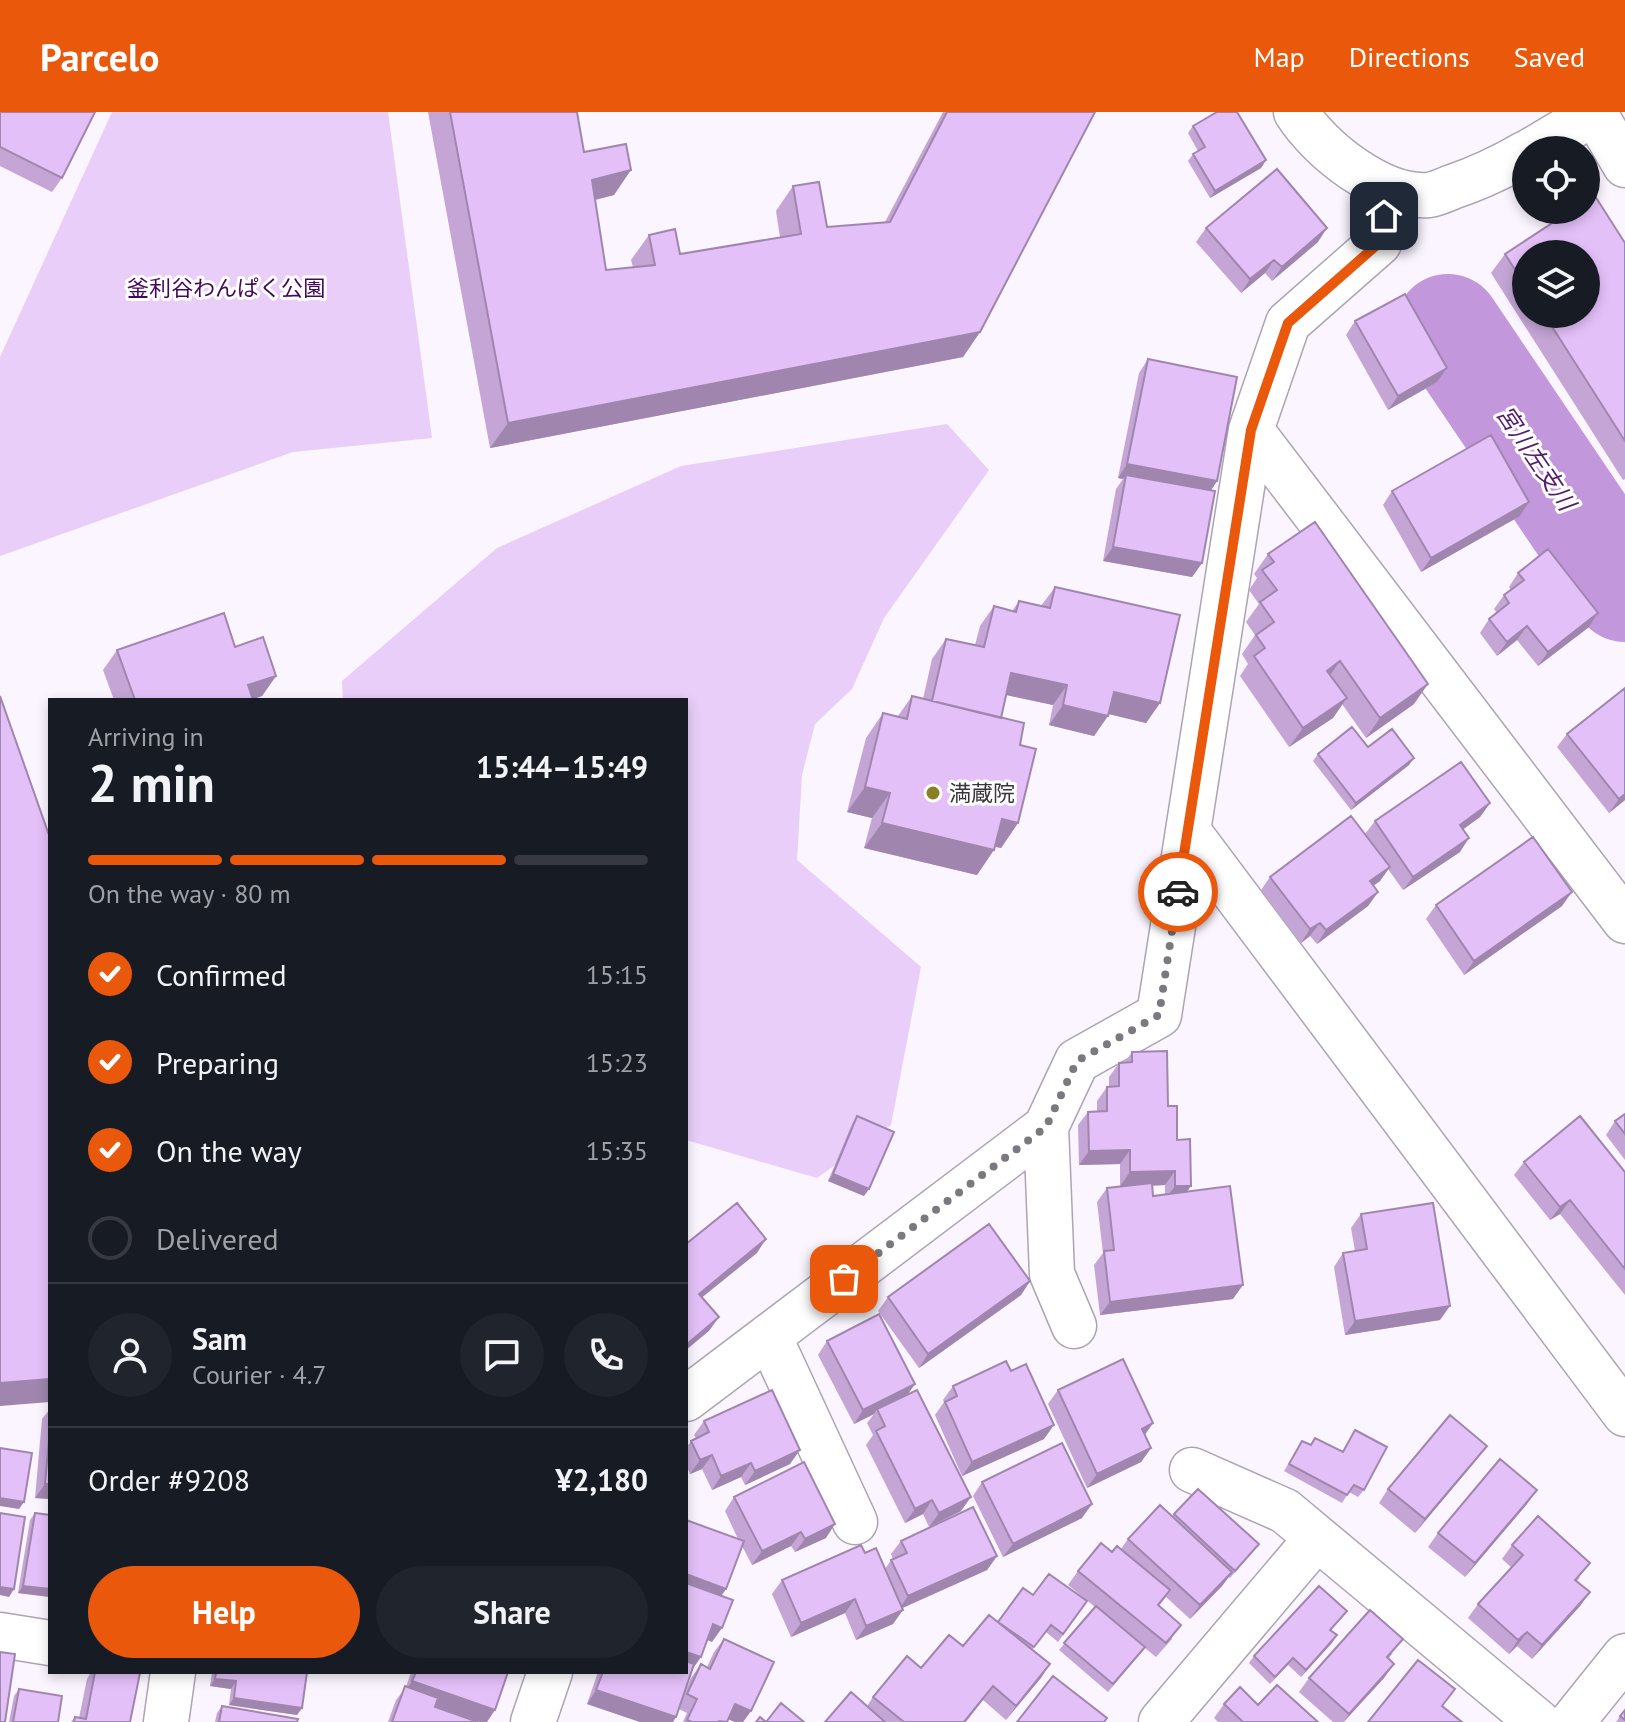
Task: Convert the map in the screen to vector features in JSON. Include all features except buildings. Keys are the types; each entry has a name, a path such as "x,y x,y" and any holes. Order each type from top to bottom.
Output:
{"street":[{"path":"1296,112 1306,128 1347,165 1390,189 1429,195 1486,175 1512,161"},
{"path":"1555,136 1595,112 1625,165"},
{"path":"1074,1326 1052,1274 1046,1127 1077,1061 1159,1015 1251,430 1288,323 1379,243 1390,189"},
{"path":"1251,430 1625,921"},
{"path":"1188,831 1625,1414"},
{"path":"688,1397 1046,1127"},
{"path":"769,1336 855,1522"},
{"path":"1192,1470 1285,1511 1538,1722"},
{"path":"1161,1722 1317,1538"},
{"path":"0,1635 48,1643"},
{"path":"1572,1722 1625,1656"},
{"path":"166,1722 173,1674"},
{"path":"533,1722 549,1674"}],"green space":[{"name":"釜利谷わんぱく公園","path":"112,112 388,112 432,438 293,452 0,556 0,357"},
{"path":"947,424 989,470 884,618 852,689 815,724 802,775 797,860 921,967 891,1125 817,1178 688,1141 688,698 343,698 342,681 497,548 681,466"}],"waterway":[{"name":"宮川左支川","path":"1448,327 1625,589"}],"way so far":[{"path":"844,1279 1046,1127 1077,1061 1159,1015 1178,892"}],"place":[{"name":"満蔵院","path":"933,793"}],"route":[{"path":"1178,892 1251,430 1288,323 1379,243 1384,216"}]}
